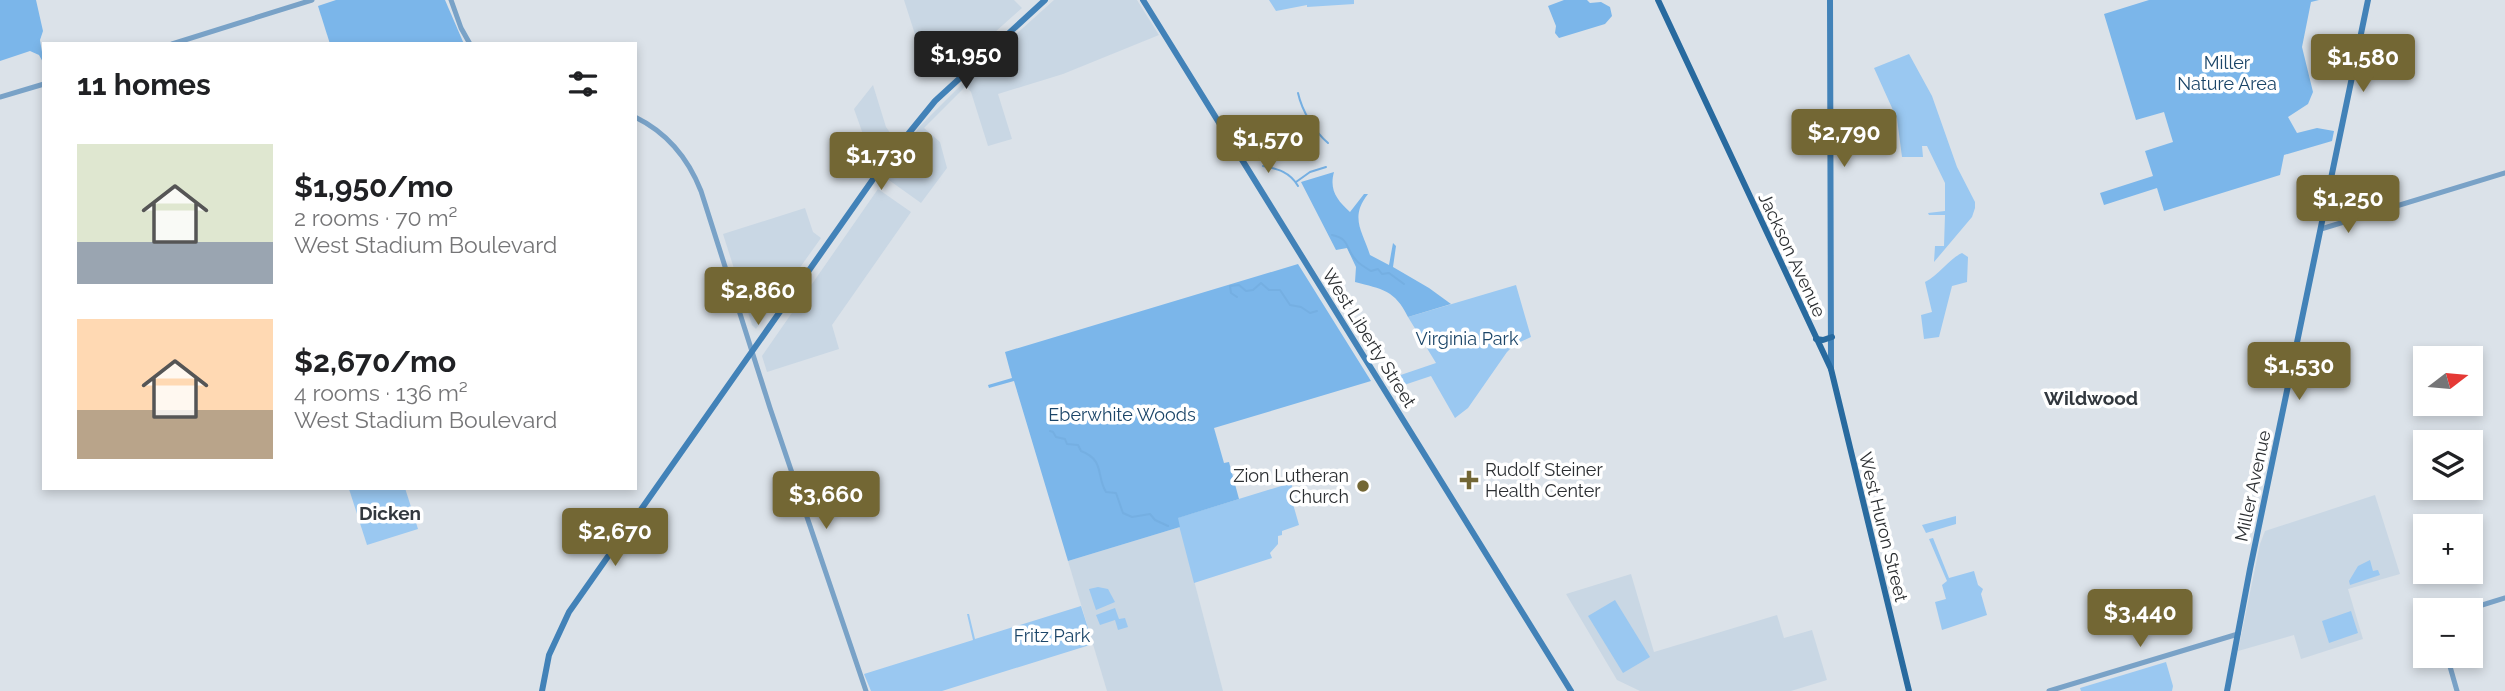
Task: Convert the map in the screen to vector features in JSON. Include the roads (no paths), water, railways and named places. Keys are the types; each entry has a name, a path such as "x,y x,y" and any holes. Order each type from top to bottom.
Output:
{"main road":[{"path":"542,691 549,655 569,611 883,165 918,120 948,88 1045,0"},
{"name":"West Liberty Street","path":"1143,0 1571,691"},
{"name":"Jackson Avenue","path":"1658,0 1831,369"},
{"path":"1830,0 1831,369"},
{"name":"Miller Avenue","path":"2227,691 2368,0"},
{"path":"1816,339 1832,337"},
{"name":"West Huron Street","path":"1831,369 1909,691"}],"street":[{"path":"178,42 312,0"},
{"path":"451,0 469,42"},
{"path":"0,97 42,85"},
{"path":"637,118 676,146 697,180 751,351 866,691"},
{"path":"2321,229 2505,173"},
{"path":"2483,605 2505,598"},
{"path":"2049,691 2238,634"},
{"path":"2451,668 2458,691"}],"waterway":[{"path":"1298,93 1309,120 1328,143"},
{"path":"1263,166 1283,172 1298,186"},
{"path":"1296,182 1310,172 1326,167"},
{"path":"1332,235 1342,239 1363,266 1371,271 1378,269 1382,274 1389,273 1404,284"},
{"path":"1237,297 1231,293 1230,286 1239,285 1246,291 1253,290 1261,283 1269,290 1280,290 1290,305 1301,307 1310,313 1317,311"},
{"path":"1050,431 1056,437 1065,439 1067,444 1078,445 1081,451 1094,459 1106,492 1116,493 1123,513 1132,517 1150,514 1155,520 1168,526"}],"place":[{"name":"Rudolf Steiner Health Center","path":"1469,480"},
{"name":"Zion Lutheran Church","path":"1363,486"}],"district":[{"name":"Wildwood","path":"2091,398"},
{"name":"Dicken","path":"390,513"}],"park label":[{"name":"Miller Nature Area","path":"2227,73"},
{"name":"Virginia Park","path":"1467,339"},
{"name":"Eberwhite Woods","path":"1122,415"},
{"name":"Fritz Park","path":"1052,636"}]}
